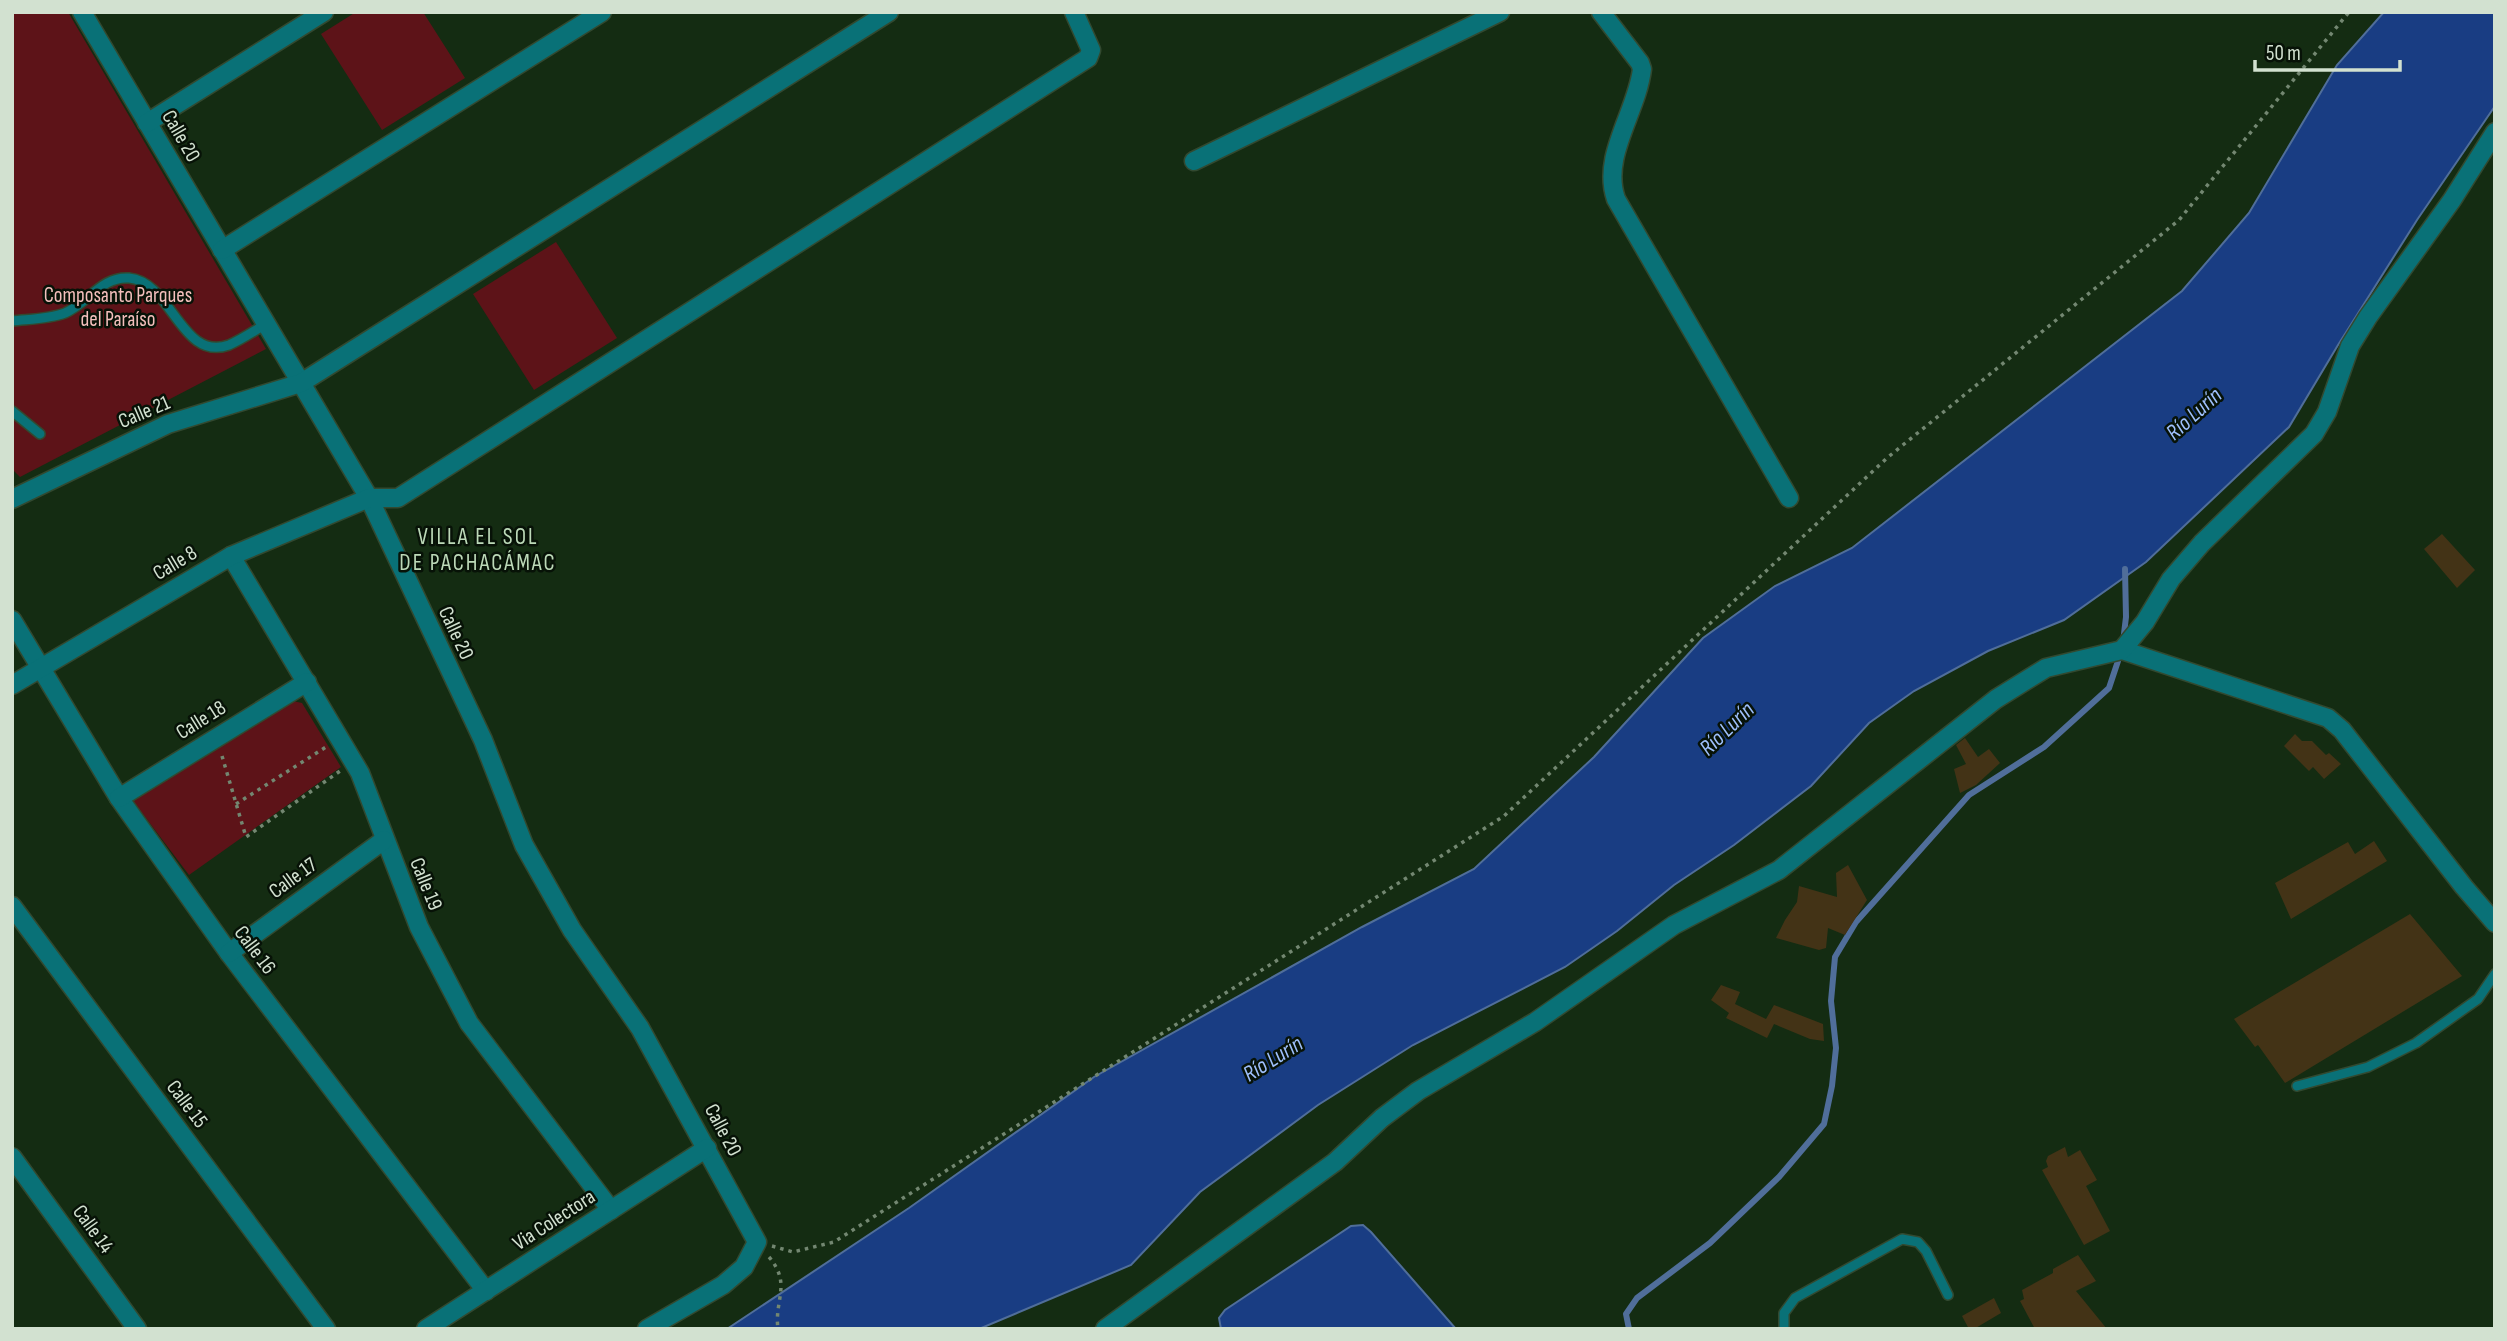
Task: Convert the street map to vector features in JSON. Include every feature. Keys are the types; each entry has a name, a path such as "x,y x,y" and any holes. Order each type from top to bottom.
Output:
{"street":[{"name":"Calle 20","path":"82,12 369,498 483,740 524,845 572,930 640,1028 757,1242"},
{"path":"147,123 324,12"},
{"path":"222,250 602,12"},
{"name":"Calle 21","path":"16,491 168,424 301,383 889,12"},
{"name":"Calle 8","path":"12,685 231,556 369,498 398,498 1088,58 1091,50 1074,12"},
{"path":"1194,161 1500,12"},
{"path":"1601,12 1642,69 1613,165 1611,185 1616,199 1789,498"},
{"path":"2122,650 2145,622 2171,579 2202,543 2314,434 2327,412 2350,346 2452,200 2495,132"},
{"name":"Calle 19","path":"231,556 354,761 419,927 469,1023 611,1210"},
{"name":"Calle 16","path":"12,620 43,667 119,798 229,953 486,1291"},
{"path":"1105,1329 1335,1162 1382,1118 1418,1091 1535,1022 1674,925 1779,870 1997,699 2046,668 2122,650 2328,718 2342,730 2495,923"},
{"name":"Calle 18","path":"119,798 307,682"},
{"name":"Calle 17","path":"229,953 384,840"},
{"name":"Calle 15","path":"12,906 326,1329"},
{"name":"Via Colectora","path":"426,1329 707,1148"},
{"name":"Calle 14","path":"12,1157 137,1329"},
{"path":"647,1329 723,1285 744,1267 757,1242"}],"lane":[{"path":"12,321 54,317 89,298 106,283 123,278 140,281 155,289 191,336 206,345 230,345 266,324"},
{"path":"12,411 40,434"},
{"path":"2297,1086 2368,1067 2416,1043 2478,999 2495,974"},
{"path":"1783,1329 1784,1313 1795,1298 1902,1239 1917,1242 1926,1251 1948,1294"}],"path":[{"path":"757,1242 793,1252 834,1242 1504,816 1887,458 2179,220 2349,12"},
{"path":"216,738 246,837 354,761"},
{"path":"236,804 340,738"},
{"path":"757,1242 779,1269 782,1290 776,1319 778,1329"}],"green space":[{"name":"Composanto Parques del Paraíso","path":"12,12 68,12 266,349 20,477 12,469"},
{"path":"356,12 423,12 465,78 382,130 321,34"},
{"path":"556,242 617,338 534,390 473,294"},
{"path":"293,701 302,703 341,767 189,875 133,801 137,791"}],"water":[{"name":"Río Lurín","path":"2384,12 2495,12 2495,106 2417,220 2289,427 2146,562 2064,620 1988,651 1914,691 1869,723 1811,786 1734,845 1674,885 1617,931 1565,967 1413,1045 1318,1105 1200,1192 1131,1265 979,1329 727,1329 909,1208 1094,1077 1362,927 1474,869 1594,757 1703,638 1775,586 1852,548 2182,291 2249,213 2337,65"},
{"path":"1363,1225 1456,1329 1221,1329 1219,1318 1225,1310 1351,1226"}],"building":[{"path":"2442,534 2475,570 2457,588 2424,549"},
{"path":"2295,734 2302,741 2312,741 2326,755 2329,753 2341,764 2324,779 2313,767 2309,771 2284,746"},
{"path":"1965,738 1978,757 1989,749 2000,763 1976,785 1960,793 1954,769 1966,764 1956,745"},
{"path":"2374,841 2387,861 2291,919 2275,883 2348,842 2355,854"},
{"path":"1848,865 1867,900 1845,935 1828,928 1826,948 1819,950 1776,938 1797,902 1799,886 1837,897 1836,873"},
{"path":"2410,914 2462,976 2285,1083 2258,1045 2255,1047 2234,1019"},
{"path":"1721,985 1740,992 1735,1004 1766,1019 1774,1005 1823,1024 1824,1041 1810,1039 1774,1024 1767,1038 1726,1018 1729,1013 1711,1000"},
{"path":"2065,1147 2068,1157 2080,1150 2097,1180 2086,1186 2110,1231 2084,1245 2042,1170 2048,1167 2048,1156"},
{"path":"2078,1255 2096,1281 2076,1291 2107,1329 2035,1329 2020,1301 2024,1299 2022,1290"},
{"path":"1994,1298 2001,1313 1974,1329 1969,1329 1962,1316"}],"waterway":[{"path":"2123,642 2126,617 2125,569"},
{"path":"1629,1329 1626,1314 1637,1298 1710,1243 1779,1177 1824,1124 1836,1048 1831,1001 1835,957 1856,922 1969,795 2044,747 2109,688 2121,652"}],"district":[{"name":"VILLA EL SOL DE PACHACÁMAC","path":"478,550"}]}
